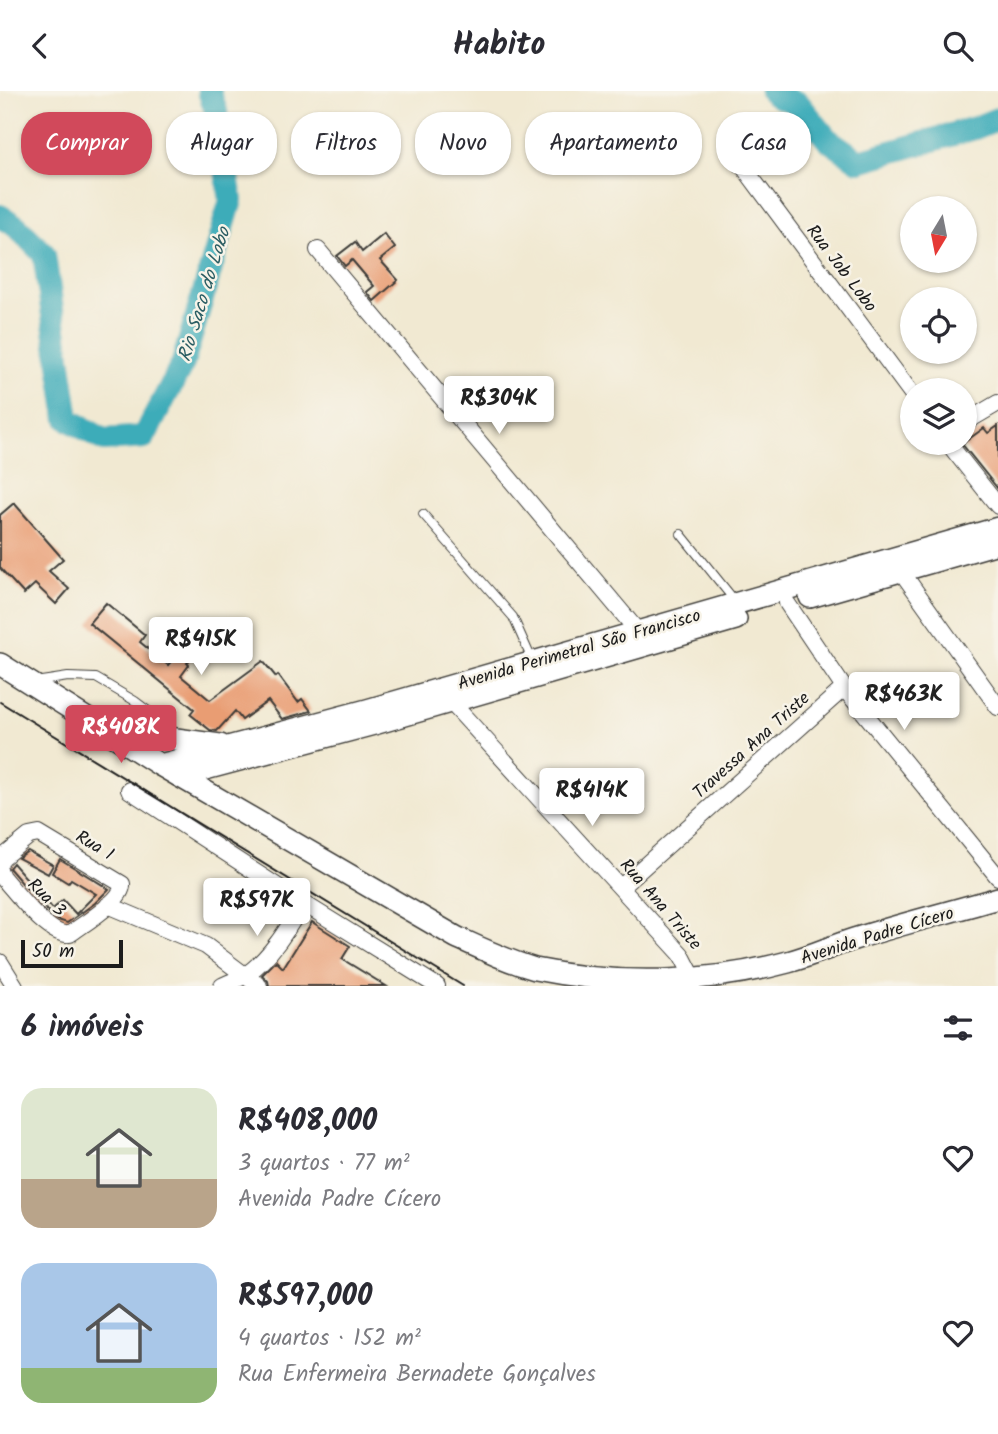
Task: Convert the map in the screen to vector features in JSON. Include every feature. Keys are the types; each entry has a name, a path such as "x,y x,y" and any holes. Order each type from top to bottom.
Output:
{"main road":[{"name":"Avenida Perimetral São Francisco","path":"179,776 370,717 533,662 787,603 998,528"},
{"name":"Avenida Perimetral São Francisco","path":"160,765 230,747 450,701 643,638 737,603 998,543"},
{"name":"Avenida Padre Cícero","path":"0,664 160,765 456,937 499,957 565,981 684,983 745,972 791,961 856,938 998,898"},
{"path":"104,730 230,747"}],"street":[{"name":"Rua Job Lobo","path":"748,175 900,378"},
{"path":"318,250 643,638"},
{"path":"977,415 998,403"},
{"path":"958,455 998,506"},
{"path":"897,565 998,707"},
{"path":"787,603 844,688 998,877"},
{"name":"Travessa Ana Triste","path":"621,887 844,688"},
{"name":"Rua Ana Triste","path":"450,701 681,954 684,983"},
{"path":"129,790 303,903 438,986"},
{"name":"Rua 1","path":"1,871 2,858 23,840 38,834 121,884 121,893 107,905"},
{"name":"Rua 3","path":"1,871 52,930 65,935 107,905"},
{"path":"222,986 247,974 269,954 287,931 303,903"},
{"path":"107,905 206,946 247,974 259,986"},
{"path":"0,962 15,986"}],"lane":[{"path":"423,514 513,617 533,662"},
{"path":"681,534 737,603"},
{"path":"30,683 68,677 96,678 151,713 158,737"}],"building":[{"path":"384,234 395,248 380,260 398,280 374,301 367,292 374,286 352,260 345,266 337,256 355,242 362,252"},
{"path":"998,426 998,489 971,455 977,455 977,433 984,428 988,433"},
{"path":"14,503 63,559 49,571 69,589 56,604 35,584 24,594 0,568 0,515"},
{"path":"106,603 145,635 140,642 168,665 192,637 202,645 187,663 189,665 181,676 210,700 263,661 276,677 278,675 298,702 302,699 311,711 282,719 268,701 242,720 235,711 217,731 210,730 190,714 194,709 89,623"},
{"path":"28,851 53,865 48,874 18,858"},
{"path":"60,859 109,889 67,923 58,920 41,905 9,868 13,863 53,909 63,900 76,914 96,894 71,879 68,883 52,873"},
{"path":"312,922 350,946 342,959 386,986 269,986 262,975 276,961 283,968"}],"waterway":[{"name":"Rio Saco do Lobo","path":"0,216 16,226 44,254 68,419 104,440 144,437 183,363 231,200 216,111 209,91"},
{"path":"771,91 799,104 827,139 859,161 975,128 997,119"}],"tram line":[{"path":"0,702 463,986"}]}
